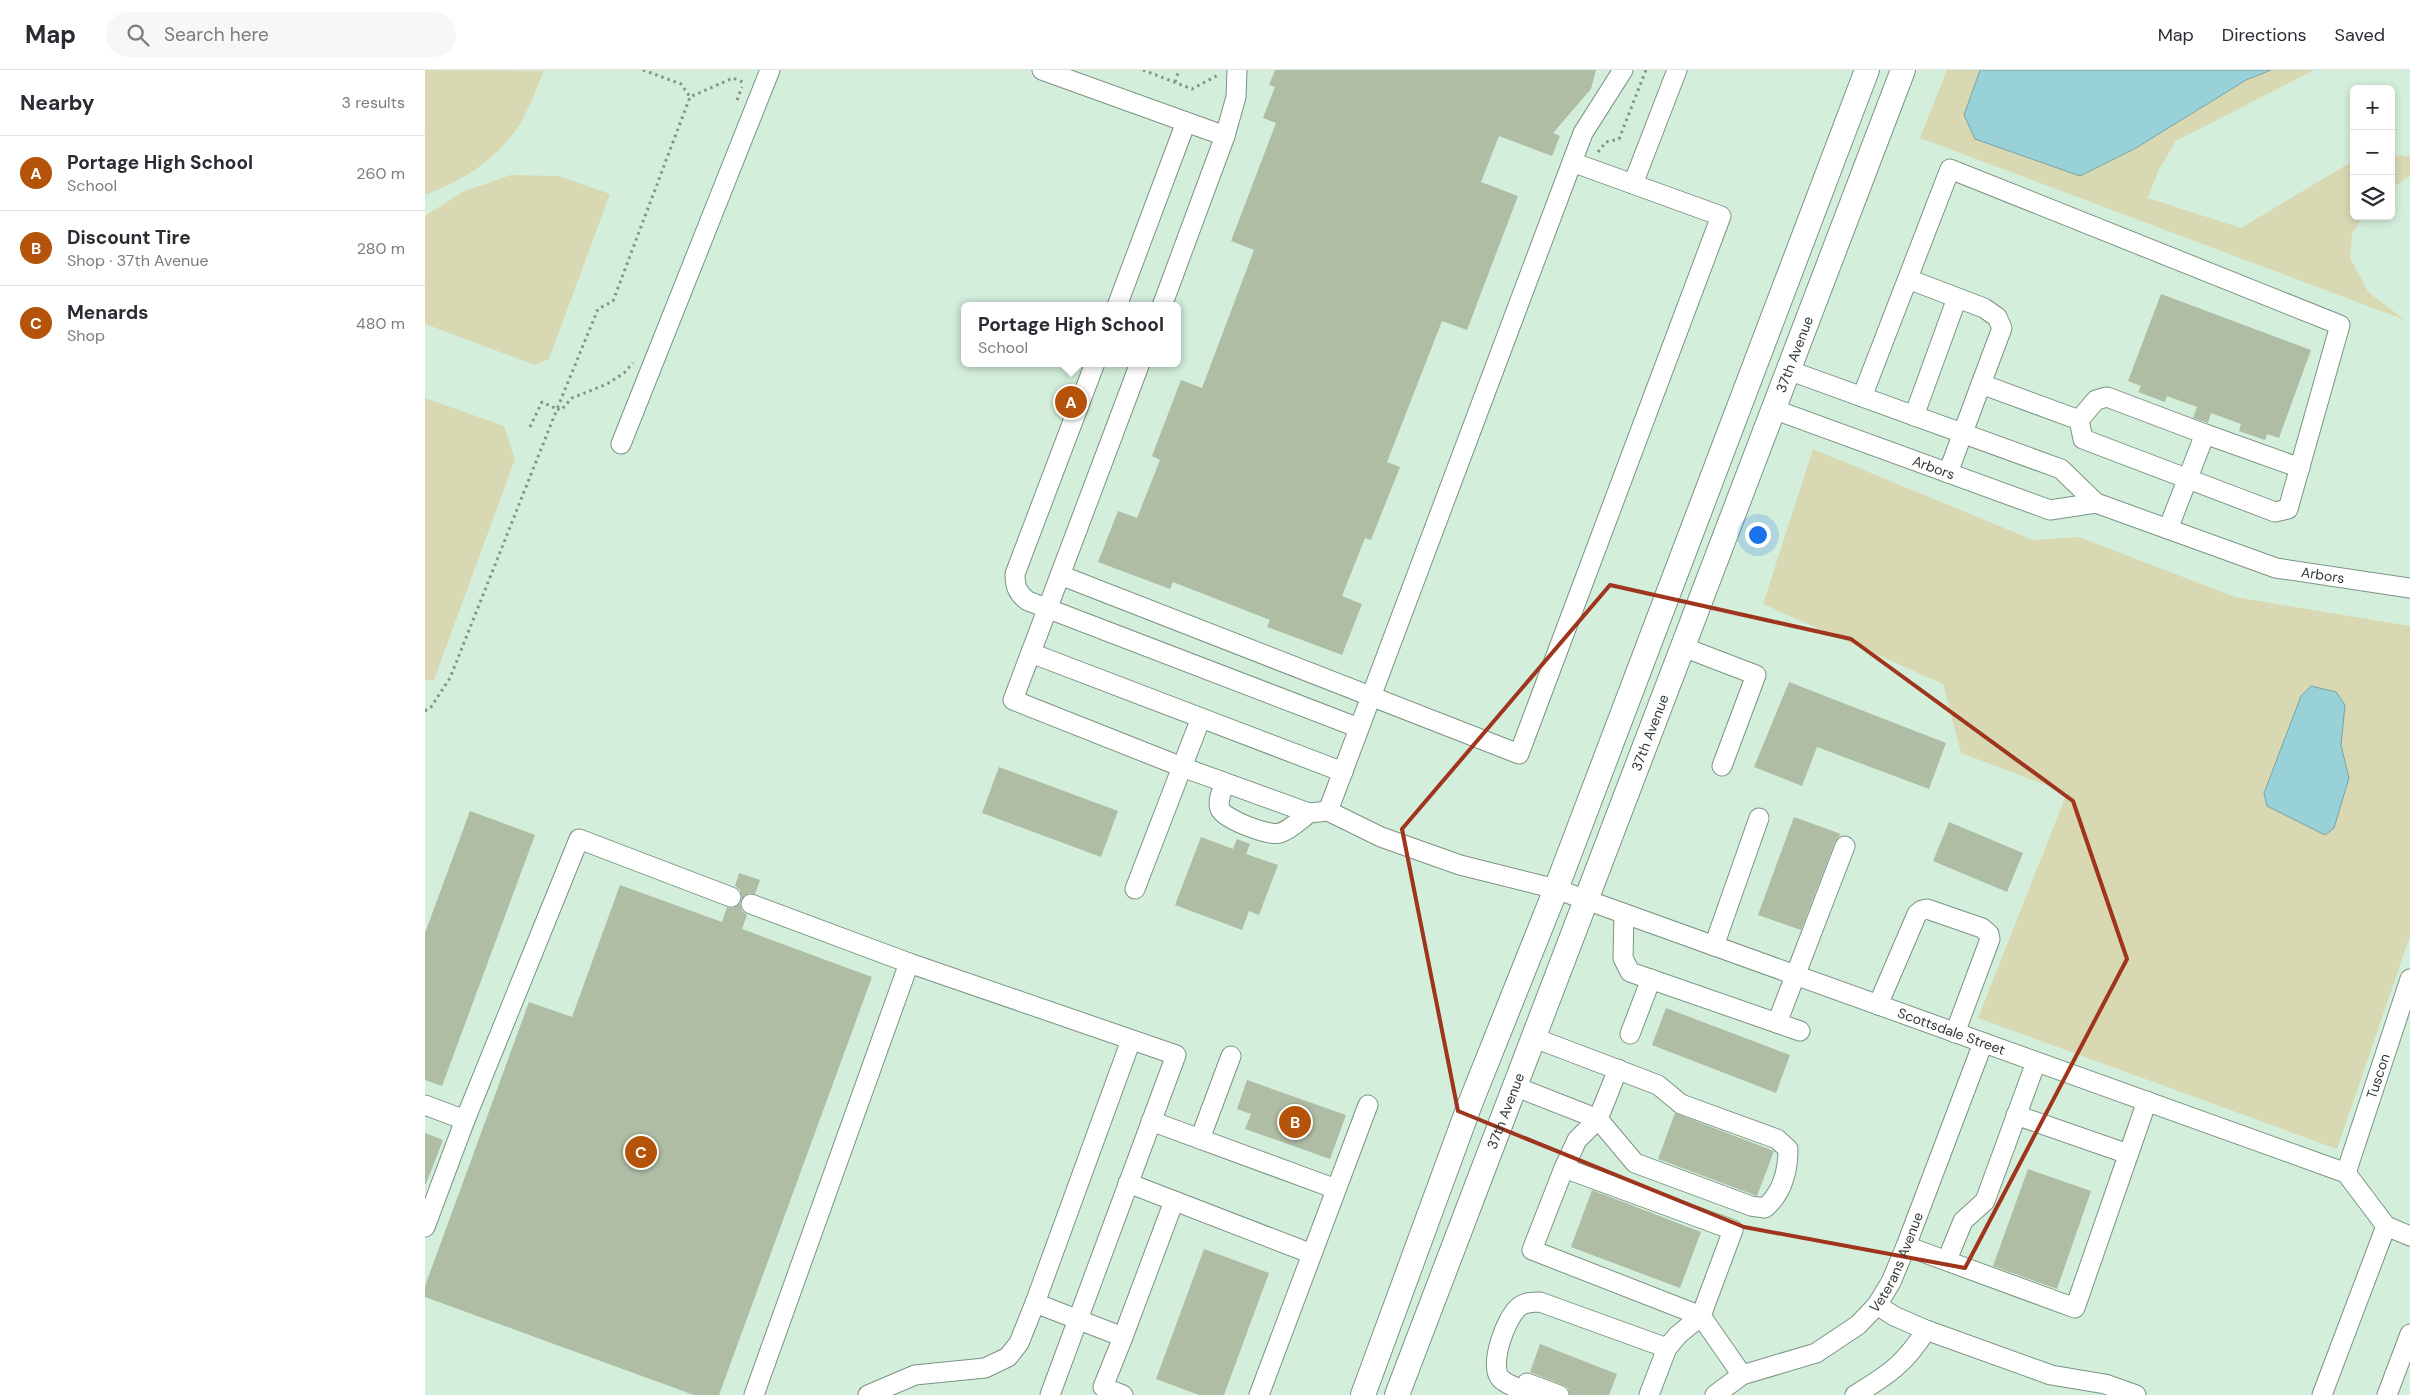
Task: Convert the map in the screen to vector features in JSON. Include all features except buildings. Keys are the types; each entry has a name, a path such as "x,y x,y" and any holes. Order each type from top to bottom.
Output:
{"main road":[{"path":"1363,1395 1470,1104 1556,890 1867,70"},
{"name":"37th Avenue","path":"1397,1395 1532,1037 1587,900 1903,70"}],"street":[{"path":"621,444 770,70"},
{"path":"1042,70 1225,136"},
{"path":"1163,302 1225,136 1236,97 1237,70"},
{"path":"1225,783 1219,798 1220,810 1226,817 1271,834 1280,833 1309,814 1328,811 1586,126 1604,102 1623,70"},
{"path":"1633,184 1677,70"},
{"path":"1118,302 1186,122"},
{"path":"1060,575 1370,698 1519,754 1721,216 1572,162"},
{"path":"1862,397 1950,169 2340,325 2288,509 2275,512 2083,439 2079,420"},
{"path":"1908,279 1990,312 1997,317 2002,328 1948,472"},
{"path":"1914,416 1957,298"},
{"path":"1093,367 1015,574 1015,586 1021,596 1359,728"},
{"path":"1138,367 1013,700 1182,767 1309,814"},
{"name":"Arbors","path":"1788,370 2061,469 2096,503 2276,568 2410,588"},
{"path":"1981,384 2079,420"},
{"path":"2079,420 2096,400 2107,397 2300,468"},
{"name":"Arbors","path":"1773,408 2050,510 2096,503"},
{"path":"2168,529 2205,434"},
{"path":"1683,647 1755,675 1722,766"},
{"path":"1031,653 1343,772"},
{"path":"1135,889 1201,718"},
{"name":"Scottsdale Street","path":"1328,811 1381,837 1460,865 1587,900 2347,1173"},
{"path":"1714,946 1759,818"},
{"path":"425,1227 465,1120 579,839 731,897"},
{"path":"1777,1023 1845,846"},
{"path":"751,904 909,963 1176,1056 1050,1395"},
{"path":"1878,1005 1917,914 1922,910 1927,909 1982,928 1989,934 1990,939 1955,1032"},
{"path":"1624,914 1623,958 1630,972 1800,1031"},
{"path":"754,1395 909,963"},
{"name":"Tuscon","path":"2347,1173 2410,978"},
{"path":"1630,1034 1651,979"},
{"path":"1514,1086 1598,1119 1635,1163 1751,1206 1765,1208 1775,1199 1785,1176 1788,1149 1777,1139 1681,1104 1658,1085 1532,1037"},
{"path":"868,1395 915,1375 985,1368 1008,1357 1019,1343 1131,1040"},
{"name":"Veterans Avenue","path":"1715,1395 1742,1375 1816,1353 1857,1325 1877,1305 1891,1282 1906,1246 1983,1043"},
{"path":"1200,1139 1231,1056"},
{"path":"1947,1260 1963,1221 1985,1201 2036,1062"},
{"path":"1618,1069 1598,1119 1577,1140 1532,1250 1701,1316 1742,1375"},
{"path":"1906,1246 2075,1308 2147,1101"},
{"path":"425,1105 465,1120"},
{"path":"1259,1395 1368,1105"},
{"path":"2016,1115 2128,1154"},
{"path":"1151,1121 1336,1189"},
{"path":"1564,1168 1733,1230 1701,1316 1678,1335 1667,1348 1649,1395"},
{"path":"2347,1173 2386,1226 2410,1236"},
{"path":"1128,1184 1312,1254"},
{"path":"1123,1395 1103,1387 1174,1200"},
{"path":"2322,1395 2386,1226"},
{"path":"1538,1395 1506,1383 1499,1376 1495,1367 1495,1356 1511,1316 1518,1307 1528,1302 1541,1302 1667,1348"},
{"path":"1035,1303 1123,1337"},
{"path":"1877,1305 1894,1316 1926,1330 2079,1387 2136,1395"},
{"path":"1559,1395 1515,1378 1509,1372 1507,1356 1524,1319 1541,1314 1560,1319 1582,1316"},
{"path":"1855,1395 1893,1371 1912,1353 1926,1330"},
{"path":"2387,1395 2410,1334"}],"path":[{"path":"643,70 681,84 691,97"},
{"path":"1143,70 1192,89 1226,70"},
{"path":"1175,82 1179,70"},
{"path":"1591,169 1599,150 1606,142 1614,138 1619,139 1646,70"},
{"path":"736,100 749,76"},
{"path":"425,711 431,707 450,678 598,309 613,301 691,97 733,78 745,83"},
{"path":"530,427 541,402 561,410 572,398 607,384 624,373 637,358"}],"highlighted area":[{"path":"1610,585 1851,639 2073,801 2127,959 1965,1268 1744,1227 1458,1111 1402,829"}],"green space":[{"path":"425,70 544,71 524,118 501,148 479,167 453,183 425,195"},
{"path":"1947,70 1980,70 1964,115 2136,148 2246,80 2271,70 2314,70 2176,141 2159,169 2148,198 2241,228 2350,164 2350,220 2361,220 2352,234 2350,258 2369,293 2405,320 1920,138"},
{"path":"2395,156 2410,157 2410,176 2395,185 2395,175"},
{"path":"511,175 559,176 610,194 549,359 535,365 425,324 425,216 462,192"},
{"path":"425,398 504,426 515,459 434,680 425,680"},
{"path":"1813,449 2033,540 2079,537 2235,597 2410,626 2410,936 2337,1149 1978,1018 2067,793 1961,753 1943,684 1763,604","holes":["2301,696 2345,705 2341,745 2268,806 2264,792"]}],"water":[{"path":"1980,70 2271,70 2246,80 2136,148 2080,176 1975,139 1964,115"},
{"path":"2311,686 2336,692 2345,705 2341,745 2349,778 2334,828 2325,835 2267,806 2264,793 2301,696"}],"place":[{"name":"Portage High School","path":"1071,402"},
{"name":"Discount Tire","path":"1295,1122"},
{"name":"Menards","path":"641,1152"}]}
